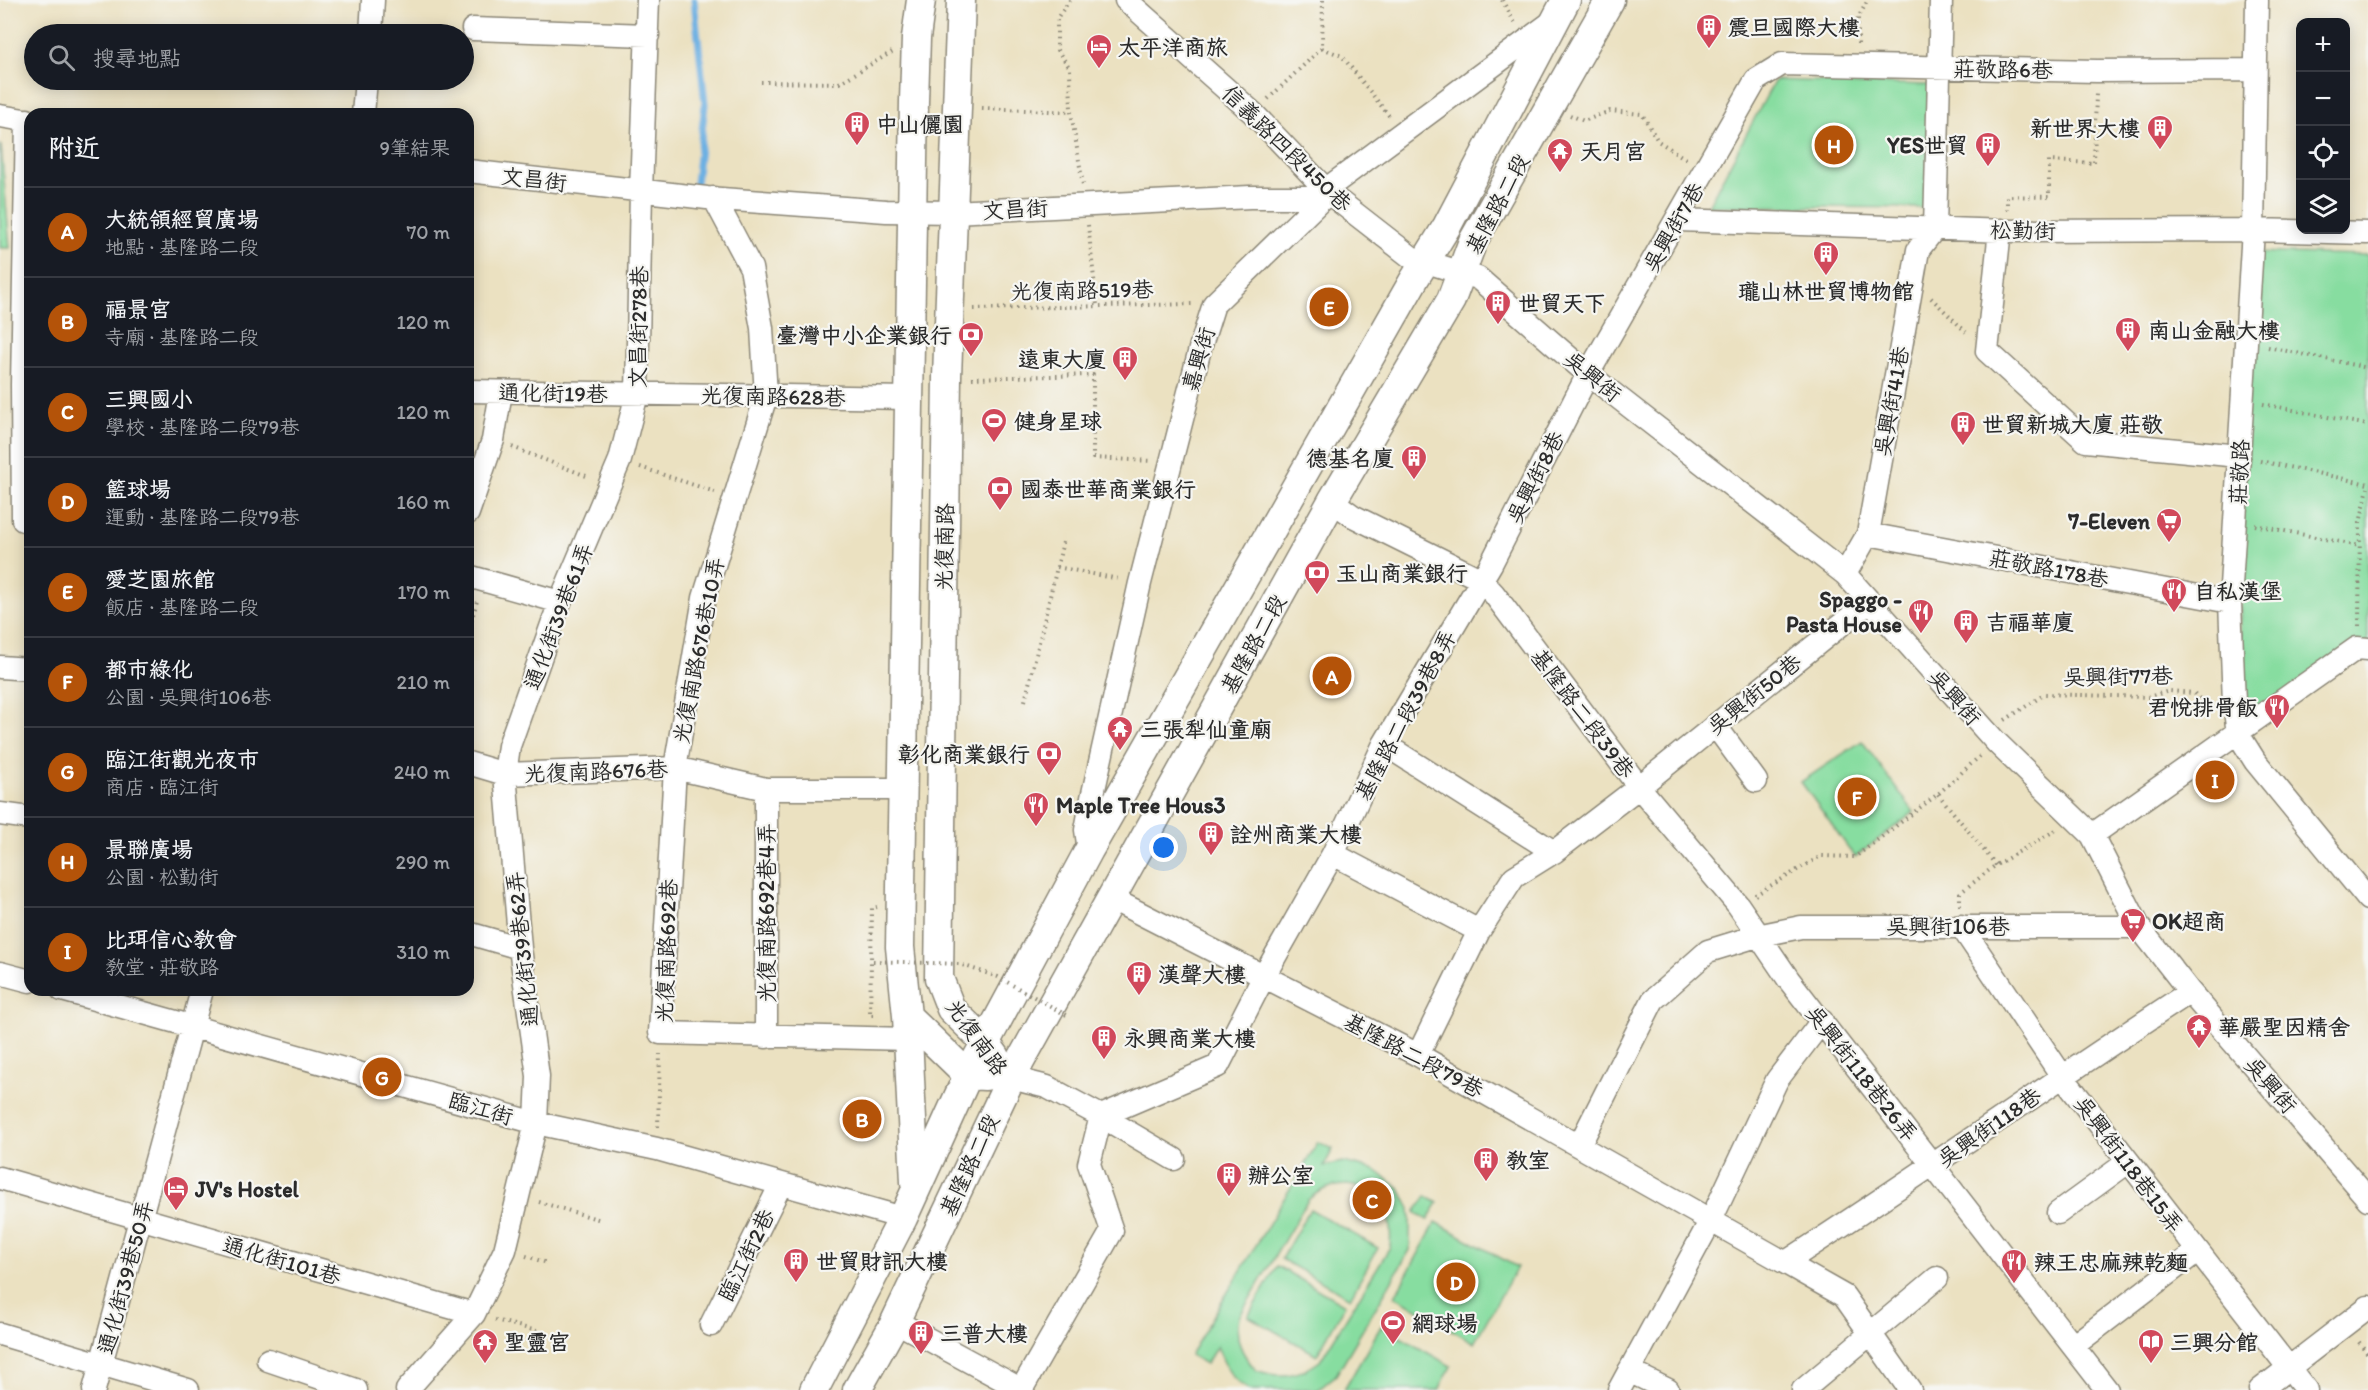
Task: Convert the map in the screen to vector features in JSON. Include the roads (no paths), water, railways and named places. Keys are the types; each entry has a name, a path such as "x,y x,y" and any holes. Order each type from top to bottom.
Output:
{"main road":[{"name":"光復南路","path":"921,0 916,39 912,211 900,947 907,1027 968,1075 1011,1078"},
{"name":"光復南路","path":"962,0 947,377 939,978 951,1009 985,1042 1011,1078"},
{"name":"基隆路二段","path":"857,1390 893,1326 1011,1078 1332,501 1451,300 1473,241 1610,0"},
{"name":"基隆路二段","path":"814,1390 903,1218 915,1186 985,1042 1089,850 1447,225 1561,9"},
{"path":"907,1027 915,1186"}],"street":[{"path":"372,24 373,0"},
{"name":"文昌街278巷","path":"620,460 637,394 648,0"},
{"name":"信義路四段450巷","path":"1126,0 1253,113 1325,194 1411,257 1461,273"},
{"path":"1935,228 1941,0"},
{"name":"莊敬路","path":"2257,0 2253,230 2230,602 2238,734 2255,761 2368,899"},
{"name":"嘉興街","path":"1089,850 1086,830 1090,808 1140,583 1215,304 1325,194 1561,9"},
{"path":"474,29 648,35"},
{"name":"莊敬路6巷","path":"1756,80 1782,64 2097,71 2254,70"},
{"name":"吳興街7巷","path":"1588,374 1756,80"},
{"path":"364,108 365,90"},
{"path":"0,116 24,119"},
{"name":"文昌街","path":"474,172 671,195 886,212 953,212 1325,194"},
{"path":"710,198 751,268 762,328 766,396"},
{"name":"松勤街","path":"1678,220 2004,231 2253,230 2368,233"},
{"name":"吳興街41巷","path":"1845,574 1868,534 1918,250 1935,228"},
{"path":"2004,231 1987,351 2086,441 2239,456"},
{"name":"吳興街","path":"1461,273 1478,279 1588,374 1845,574 1868,603 1991,737 2092,835 2139,927 2190,992 2368,1199"},
{"path":"24,304 17,384 24,479"},
{"name":"吳興街8巷","path":"1480,579 1491,564 1588,374"},
{"name":"通化街19巷","path":"474,391 637,394"},
{"path":"474,495 493,440 501,392"},
{"name":"光復南路628巷","path":"637,394 909,398"},
{"name":"光復南路676巷10弄","path":"675,768 704,598 766,396"},
{"name":"通化街39巷61弄","path":"505,774 508,746 560,602 620,460"},
{"name":"基隆路二段39巷","path":"1332,501 1353,516 1480,579 1639,787 1737,905 1789,980"},
{"name":"莊敬路178巷","path":"1868,534 2230,602"},
{"path":"475,578 560,602"},
{"name":"基隆路二段39巷8弄","path":"1101,1116 1218,1065 1264,975 1333,854 1384,744 1480,579"},
{"name":"吳興街50巷","path":"1418,1055 1479,932 1514,877 1554,852 1639,787 1868,603"},
{"path":"2092,835 2362,648"},
{"path":"0,667 24,669"},
{"path":"1715,725 1756,782"},
{"path":"1384,744 1554,852"},
{"name":"光復南路676巷","path":"474,765 505,774 675,768 766,789 901,789"},
{"name":"光復南路692巷","path":"675,768 660,1033 766,1037 907,1027"},
{"name":"通化街39巷62弄","path":"407,1390 474,1314 505,1250 536,1123 538,1076 520,948 505,774"},
{"name":"光復南路692巷4弄","path":"766,789 766,1037"},
{"path":"0,814 24,817"},
{"path":"1333,854 1479,932"},
{"name":"基隆路二段79巷","path":"1112,899 1418,1055 1844,1296 1910,1390"},
{"name":"吳興街118巷15弄","path":"1961,926 2062,1076 2196,1252 2306,1390"},
{"name":"吳興街106巷","path":"1579,1146 1653,1000 1708,951 1757,936 1801,927 2139,927"},
{"path":"474,935 520,948"},
{"path":"0,973 24,979"},
{"name":"吳興街118巷26弄","path":"1789,980 2107,1390"},
{"name":"吳興街118巷","path":"1786,1262 1935,1166 2062,1076 2190,992"},
{"name":"臨江街","path":"84,996 536,1123 657,1149 903,1218"},
{"name":"通化街39巷50弄","path":"94,1390 200,996"},
{"path":"1668,1390 1624,1381 1711,1220 1777,1080 1822,1022"},
{"path":"1011,1078 1047,1087 1174,1159"},
{"path":"893,1326 904,1326 983,1381 1022,1390 1112,1231 1089,1164 1101,1116"},
{"path":"2058,1213 2128,1162"},
{"name":"通化街101巷","path":"0,1178 139,1220 474,1314"},
{"name":"臨江街2巷","path":"711,1325 781,1184"},
{"path":"2073,1346 2196,1252"},
{"path":"1803,1390 1937,1278"},
{"path":"2260,1390 2368,1307"},
{"path":"0,1334 188,1390"},
{"path":"268,1360 356,1390"}],"waterway":[{"path":"694,0 705,104 695,192"}],"place":[{"name":"震旦國際大樓","path":"1709,50"},
{"name":"太平洋商旅","path":"1099,70"},
{"name":"景聯廣場","path":"1834,145"},
{"name":"中山儷園","path":"857,147"},
{"name":"新世界大樓","path":"2160,151"},
{"name":"YES世貿","path":"1988,168"},
{"name":"天月宮","path":"1560,174"},
{"name":"瓏山林世貿博物館","path":"1826,277"},
{"name":"愛芝園旅館","path":"1329,307"},
{"name":"世貿天下","path":"1498,326"},
{"name":"南山金融大樓","path":"2128,353"},
{"name":"臺灣中小企業銀行","path":"971,358"},
{"name":"遠東大廈","path":"1125,382"},
{"name":"健身星球","path":"994,444"},
{"name":"世貿新城大廈 莊敬","path":"1963,447"},
{"name":"德基名廈","path":"1414,481"},
{"name":"國泰世華商業銀行","path":"1000,512"},
{"name":"7-Eleven","path":"2169,544"},
{"name":"玉山商業銀行","path":"1317,596"},
{"name":"自私漢堡","path":"2174,614"},
{"name":"Spaggo - Pasta House","path":"1921,635"},
{"name":"吉福華廈","path":"1966,645"},
{"name":"大統領經貿廣場","path":"1332,676"},
{"name":"君悅排骨飯","path":"2277,730"},
{"name":"三張犁仙童廟","path":"1120,752"},
{"name":"彰化商業銀行","path":"1049,777"},
{"name":"比珥信心教會","path":"2215,780"},
{"name":"都市綠化","path":"1857,797"},
{"name":"Maple Tree Hous3","path":"1036,828"},
{"name":"詮州商業大樓","path":"1211,857"},
{"name":"OK超商","path":"2133,944"},
{"name":"漢聲大樓","path":"1139,997"},
{"name":"華嚴聖因精舍","path":"2199,1050"},
{"name":"永興商業大樓","path":"1104,1061"},
{"name":"臨江街觀光夜市","path":"382,1077"},
{"name":"福景宮","path":"862,1119"},
{"name":"教室","path":"1486,1183"},
{"name":"辦公室","path":"1229,1198"},
{"name":"三興國小","path":"1372,1200"},
{"name":"JV's Hostel","path":"176,1212"},
{"name":"籃球場","path":"1456,1282"},
{"name":"世貿財訊大樓","path":"796,1284"},
{"name":"辣王忠麻辣乾麵","path":"2014,1285"},
{"name":"網球場","path":"1393,1346"},
{"name":"三普大樓","path":"921,1356"},
{"name":"聖靈宮","path":"485,1365"},
{"name":"三興分館","path":"2151,1365"}]}
